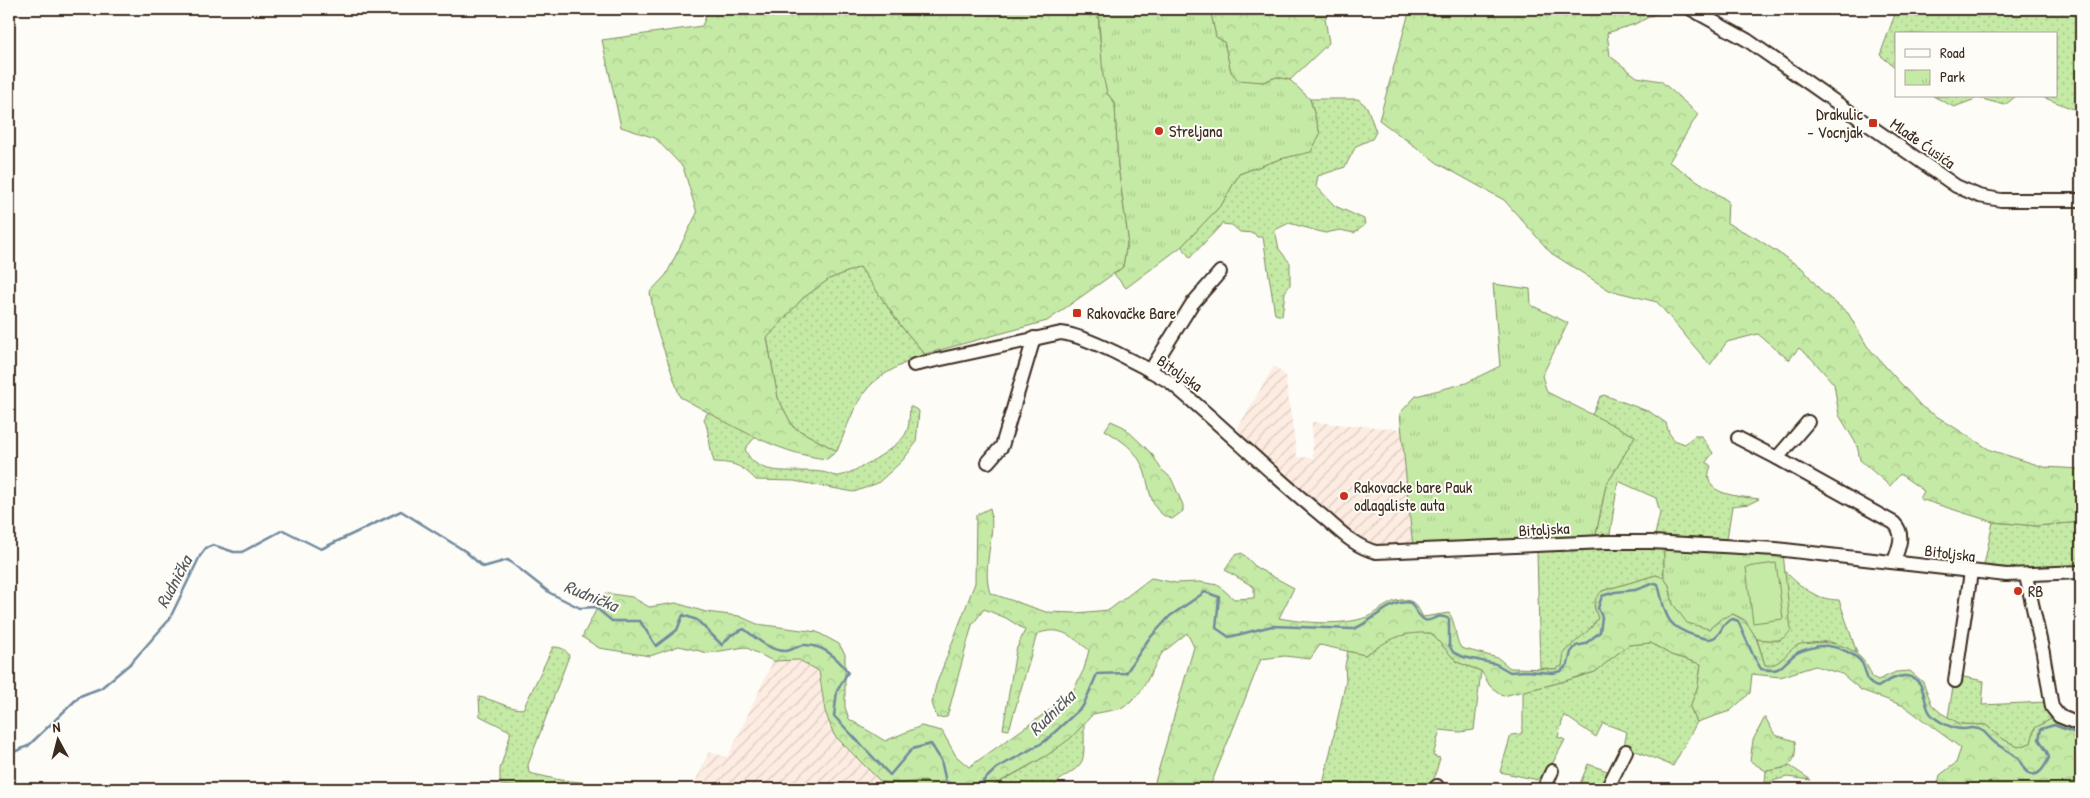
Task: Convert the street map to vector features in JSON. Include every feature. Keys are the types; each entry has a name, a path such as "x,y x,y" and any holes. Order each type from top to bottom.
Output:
{"street":[{"name":"Mlađe Ćusića","path":"1690,9 1747,40 1956,186 1979,196 2001,200 2081,200"},
{"path":"1150,371 1192,304 1220,272"},
{"name":"Bitoljska","path":"914,365 1061,333 1080,337 1170,382 1188,396 1290,489 1357,545 1369,550 1385,553 1606,542 1651,542 1714,544 1776,549 1972,572 2026,576 2081,572"},
{"path":"988,462 1002,446 1034,338"},
{"path":"1777,458 1808,422"},
{"path":"1738,438 1894,523 1899,529 1901,536 1894,562"},
{"path":"1955,681 1972,572"},
{"path":"2026,576 2043,653 2052,707 2059,716 2081,725"},
{"path":"1607,789 1626,751"},
{"path":"1544,789 1552,771"}],"shaded area":[{"path":"1274,366 1285,375 1297,457 1313,458 1312,422 1401,429 1413,544 1378,545 1366,541 1300,492 1233,436"},
{"path":"799,660 819,671 825,711 834,735 881,782 879,789 692,789 709,752 728,757 773,661"}],"green space":[{"path":"709,9 1098,9 1107,93 1115,103 1118,166 1128,237 1123,267 1047,321 925,354 901,326 860,267 829,279 802,299 767,338 778,398 793,427 837,451 827,459 789,451 770,444 680,397 656,327 650,292 666,275 697,213 683,167 655,138 621,127 602,40 702,26"},
{"path":"1098,9 1210,9 1216,37 1224,42 1231,72 1238,80 1263,82 1277,77 1290,80 1310,99 1320,134 1311,152 1280,159 1239,174 1222,204 1182,246 1126,288 1114,274 1123,267 1128,237 1118,166 1115,103 1107,93 1103,76"},
{"path":"1210,9 1334,9 1325,18 1329,43 1290,80 1277,77 1263,82 1238,81 1231,72 1224,42 1216,38"},
{"path":"1410,9 1665,9 1635,24 1607,33 1610,56 1637,77 1661,81 1698,114 1669,162 1728,201 1727,223 1756,238 1803,269 1822,292 1848,313 1867,346 1922,407 1990,450 2044,467 2081,469 2081,522 2036,526 1993,522 1920,499 1924,491 1900,474 1890,486 1860,460 1857,445 1839,415 1834,384 1811,358 1799,348 1789,360 1758,334 1727,342 1710,365 1657,302 1609,290 1551,253 1504,200 1439,164 1379,120"},
{"path":"1897,9 2081,9 2081,112 2045,98 2058,98 2058,32 1895,32 1895,67 1880,55"},
{"path":"1937,98 1978,98 1954,107"},
{"path":"1978,98 2014,98 2005,105"},
{"path":"1310,99 1358,99 1367,107 1376,132 1372,139 1356,146 1345,167 1318,176 1316,186 1335,206 1364,219 1365,225 1354,233 1340,230 1325,233 1289,223 1275,230 1279,249 1290,263 1290,285 1285,292 1282,316 1275,314 1263,237 1257,237 1254,233 1240,232 1232,225 1222,224 1190,258 1182,246 1222,204 1239,174 1280,159 1311,151 1320,134"},
{"path":"860,267 901,326 925,354 902,364 868,388 854,410 837,451 793,427 778,398 767,337 802,299 829,279"},
{"path":"1493,284 1530,289 1531,305 1568,323 1542,376 1547,392 1635,436 1606,484 1596,535 1413,544 1400,413 1416,396 1466,383 1500,366"},
{"path":"1604,395 1650,412 1666,423 1669,433 1674,440 1685,444 1694,436 1701,436 1713,453 1706,462 1711,466 1710,483 1715,489 1723,493 1759,499 1749,504 1732,506 1727,539 1655,535 1660,513 1656,498 1618,481 1610,534 1596,535 1606,484 1635,436 1592,415 1600,397"},
{"path":"910,406 919,411 916,443 902,461 878,483 854,492 794,481 756,480 737,466 714,462 704,419 708,412 756,436 745,449 751,459 767,469 811,471 839,476 876,459 895,445 906,433"},
{"path":"1111,421 1124,427 1152,454 1161,469 1171,478 1183,505 1183,511 1172,519 1163,515 1153,502 1143,467 1135,453 1105,430"},
{"path":"990,508 992,529 987,572 990,593 1046,612 1076,613 1109,610 1151,578 1176,583 1200,582 1218,585 1234,599 1254,598 1254,587 1225,570 1235,555 1242,553 1257,568 1294,588 1279,618 1312,622 1347,622 1367,617 1388,604 1405,600 1412,602 1423,617 1449,613 1461,648 1498,658 1510,668 1556,669 1562,666 1564,652 1591,628 1598,618 1595,604 1597,597 1602,591 1656,575 1664,578 1669,585 1673,604 1709,629 1722,618 1733,614 1741,619 1755,635 1765,665 1775,664 1800,644 1832,643 1857,654 1863,660 1872,677 1878,680 1896,672 1910,671 1923,682 1932,705 1941,713 1960,724 1986,725 2001,738 2018,747 2031,743 2035,728 2051,719 2081,734 2081,781 2074,789 1937,789 1940,775 1956,763 1961,748 1904,706 1861,690 1842,674 1815,666 1780,677 1752,674 1750,693 1730,711 1697,722 1690,707 1698,686 1701,664 1671,655 1651,643 1628,645 1595,672 1503,696 1490,686 1481,671 1457,662 1431,633 1420,633 1403,635 1365,655 1320,645 1310,659 1285,656 1261,659 1209,789 1153,789 1194,647 1187,633 1162,653 1140,693 1123,708 1093,714 1071,738 1046,756 987,789 932,789 927,781 881,782 834,735 825,711 819,671 799,660 773,661 745,647 708,653 679,646 650,656 599,648 582,637 605,593 632,597 649,607 676,603 706,612 739,616 757,624 817,632 839,644 845,654 845,707 849,719 885,741 921,726 942,731 956,756 969,767 1071,695 1084,669 1089,650 1071,636 1059,631 1037,634 1009,730 1003,729 1016,650 1025,630 1006,618 984,609 972,625 947,717 937,718 932,703 936,685 975,583 976,515"},
{"path":"1993,522 2036,526 2081,522 2081,567 2022,569 1984,565"},
{"path":"1594,547 1664,547 1664,578 1656,575 1602,591 1594,606 1598,618 1562,666 1556,669 1540,668 1537,551"},
{"path":"1664,547 1783,553 1791,630 1780,639 1757,639 1745,620 1733,614 1722,618 1709,629 1687,623 1673,604 1669,585 1664,578"},
{"path":"1776,563 1783,619 1753,623 1746,567"},
{"path":"1784,570 1815,595 1839,600 1857,653 1828,641 1798,645 1777,663 1771,666 1765,665 1757,639 1779,641 1790,630"},
{"path":"1410,632 1431,633 1457,662 1481,671 1474,730 1460,732 1440,730 1433,756 1440,758 1431,789 1322,789 1346,681 1345,666 1348,651 1365,655 1390,639"},
{"path":"1651,643 1671,655 1701,664 1698,686 1690,707 1697,722 1673,766 1624,746 1627,732 1603,723 1596,737 1564,715 1558,737 1565,740 1543,781 1500,772 1511,735 1521,734 1523,727 1523,691 1595,672 1628,645"},
{"path":"553,647 563,649 569,656 528,765 529,773 560,780 611,785 617,789 549,789 500,785 500,769 510,731 480,716 479,697 523,709"},
{"path":"1959,676 1984,681 1982,705 2046,702 2051,719 2035,728 2031,743 2018,747 2001,738 1986,725 1960,724 1948,717 1954,681"},
{"path":"1765,717 1775,735 1795,741 1793,761 1780,769 1766,771 1750,761 1753,740"},
{"path":"1084,724 1082,761 1076,769 1058,781 1053,789 987,789 1026,768 1063,744"},
{"path":"1588,764 1610,772 1603,789 1578,789"},
{"path":"1790,766 1811,780 1787,777 1765,783 1766,771"},
{"path":"927,781 932,789 879,789 881,782"}],"waterway":[{"name":"Rudnička","path":"9,754 28,746 80,696 101,688 131,663 169,620 200,556 206,548 213,545 234,552 242,552 283,530 321,549 401,511 465,551 483,567 508,560 550,593 580,608 595,607 612,621 640,621 656,646 677,630 683,615 697,620 722,645 731,635 744,629 773,649 787,651 803,645 823,649 839,661 848,672 837,691 834,716 890,775 912,749 931,744 941,760 946,782 959,786 981,783 997,768 1044,742 1083,706 1097,674 1126,673 1148,640 1170,616 1205,592 1219,597 1216,628 1229,637 1272,626 1353,629 1388,607 1403,602 1411,603 1423,619 1427,621 1438,617 1449,619 1449,645 1453,652 1463,657 1496,664 1510,672 1553,673 1561,671 1568,664 1571,652 1576,646 1585,644 1600,632 1602,617 1598,608 1602,596 1615,592 1635,590 1655,583 1658,584 1668,617 1677,628 1685,632 1710,639 1718,635 1729,620 1738,621 1761,669 1773,670 1780,668 1801,651 1828,646 1842,649 1856,657 1862,663 1868,681 1878,687 1898,677 1911,677 1920,683 1930,713 1936,719 1955,728 1976,728 1983,731 1993,741 2016,757 2029,773 2037,774 2040,772 2049,758 2039,739 2041,729 2054,725 2081,735"}],"place":[{"name":"Drakulic - Vocnjak","path":"1873,123"},
{"name":"Streljana","path":"1159,131"},
{"name":"Rakovačke Bare","path":"1077,313"},
{"name":"Rakovacke bare Pauk odlagaliste auta","path":"1344,496"},
{"name":"RB","path":"2018,591"}]}
